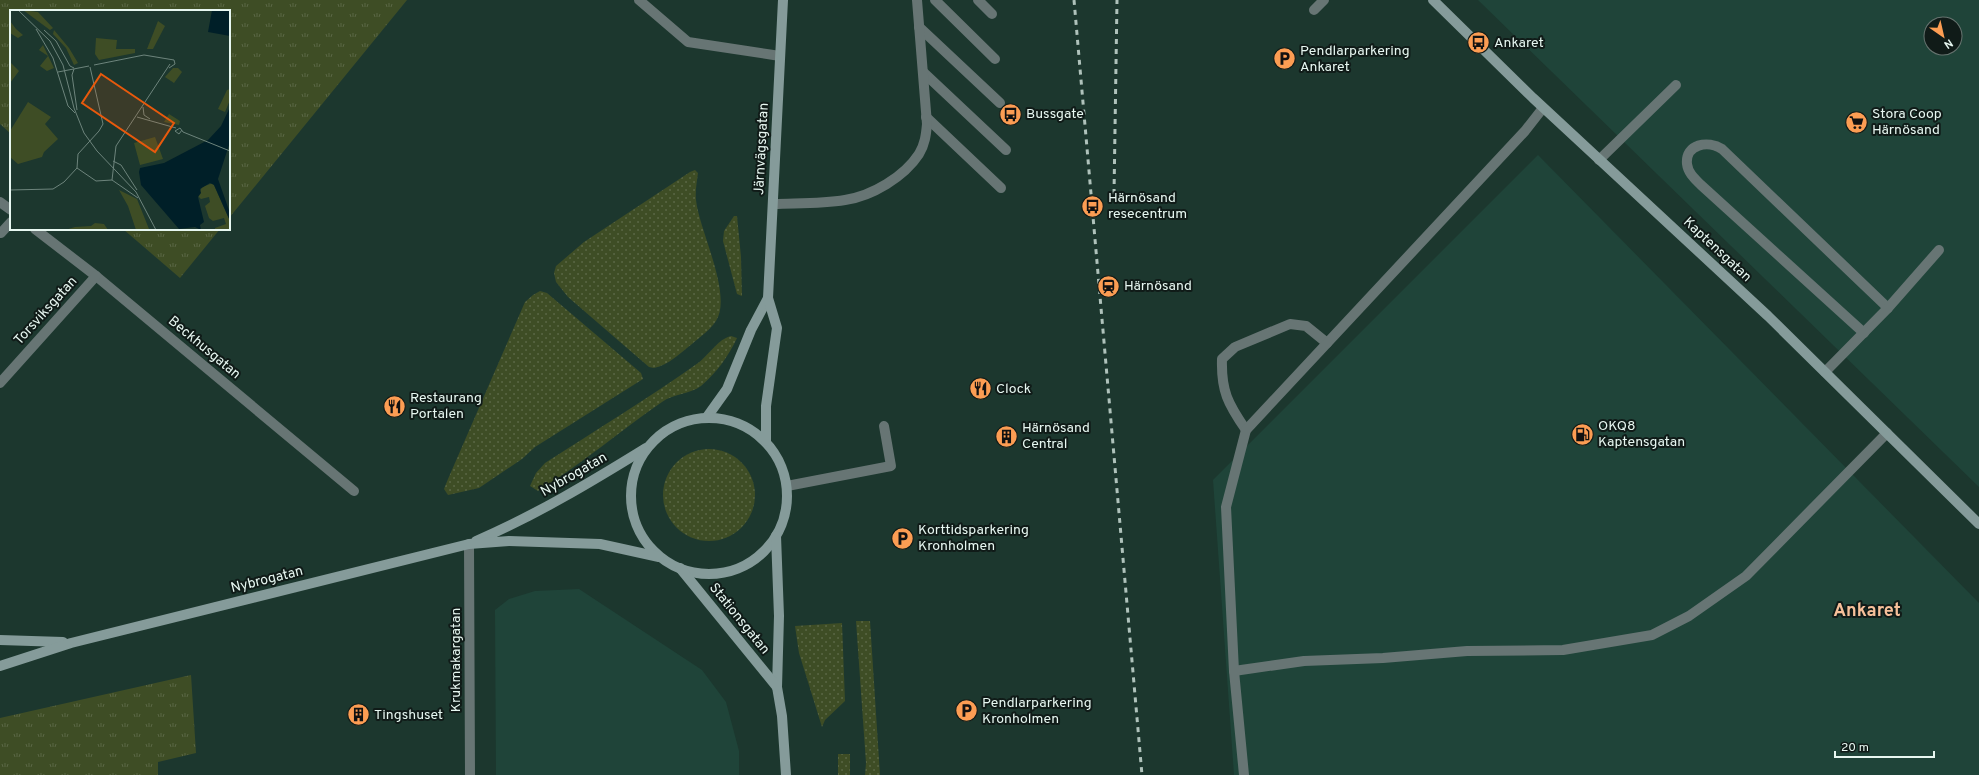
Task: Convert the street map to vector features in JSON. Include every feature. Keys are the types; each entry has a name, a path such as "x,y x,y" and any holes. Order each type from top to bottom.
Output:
{"main road":[{"name":"Järnvägsgatan","path":"766,441 766,406 777,328 768,298 774,204 783,0"},
{"name":"Kaptensgatan","path":"1433,0 1543,108 1768,316 1979,524"},
{"name":"Järnvägsgatan","path":"707,417 726,389 751,330 768,298"},
{"path":"707,417 726,419 745,426 766,441 780,462 787,486 786,512 776,536 762,553 744,566 723,573 701,574 680,568 659,557 643,538 633,516 631,492 636,468 648,447 664,431 684,421 707,417"},
{"name":"Nybrogatan","path":"0,666 71,643 469,544 506,528 581,489 648,447"},
{"name":"Stationsgatan","path":"776,536 779,616 776,688 782,716 786,775"},
{"name":"Nybrogatan","path":"469,544 509,541 600,544 659,557"},
{"name":"Stationsgatan","path":"680,568 776,688"},
{"name":"Nybrogatan","path":"0,640 71,643"}],"street":[{"path":"639,0 688,42 780,56"},
{"path":"774,204 846,200 889,183 919,154 926,139 926,116 917,0"},
{"path":"935,0 995,59"},
{"path":"978,0 992,14"},
{"path":"1314,10 1324,0"},
{"path":"919,27 1000,103"},
{"path":"923,72 1006,150"},
{"path":"1599,160 1676,85"},
{"path":"1244,775 1234,671 1226,507 1246,430 1519,137 1543,108"},
{"path":"926,116 1001,188"},
{"path":"1864,333 1701,186 1689,171 1687,163 1689,154 1696,147 1705,143 1714,144 1722,149 1888,308"},
{"path":"0,202 10,209"},
{"path":"1,233 10,223"},
{"name":"Beckhusgatan","path":"36,230 96,276 354,491"},
{"path":"1824,372 1888,308 1939,250"},
{"name":"Torsviksgatan","path":"0,383 96,276"},
{"path":"1246,430 1230,408 1222,380 1222,359 1235,347 1290,324 1306,326 1327,343"},
{"path":"787,486 891,466 884,426"},
{"path":"1234,671 1304,661 1383,658 1466,651 1563,650 1652,635 1689,616 1746,576 1887,434"},
{"name":"Krukmakargatan","path":"469,544 470,775"}],"shaded area":[{"path":"1478,0 1979,0 1979,487"},
{"path":"1538,155 1979,603 1979,775 1234,775 1213,480"},
{"path":"579,589 702,670 726,702 739,751 739,775 496,775 495,610 509,599 535,591"}],"green space":[{"path":"0,0 407,0 230,217 230,10 10,10 10,133 0,124"},
{"path":"695,170 698,173 696,200 698,213 718,279 720,310 714,324 692,344 665,364 654,368 649,367 568,297 556,282 554,273 556,266 584,242"},
{"path":"734,216 737,216 741,257 742,296 737,294 723,241 724,231"},
{"path":"124,230 219,230 180,278"},
{"path":"540,291 547,293 641,373 643,379 535,447 522,459 479,488 448,495 444,489 525,302"},
{"path":"731,336 737,338 730,352 717,370 697,389 666,399 570,470 538,491 530,486 536,473 545,463 679,376 702,360 722,340"},
{"path":"709,449 727,453 741,463 751,477 755,495 751,513 741,527 727,537 709,541 691,537 677,527 667,513 663,495 667,477 677,463 691,453"},
{"path":"856,621 870,621 880,775 865,775 866,763"},
{"path":"842,623 845,701 825,720 822,727 799,653 795,626"},
{"path":"191,675 196,753 158,762 158,775 0,775 0,718"},
{"path":"838,754 850,754 850,775 838,775"}],"railway":[{"path":"1074,0 1142,775"},
{"path":"1114,194 1117,0"}],"place":[{"name":"Ankaret","path":"1478,43"},
{"name":"Pendlarparkering Ankaret","path":"1285,59"},
{"name":"Bussgate","path":"1010,114"},
{"name":"Stora Coop Härnösand","path":"1857,122"},
{"name":"Härnösand resecentrum","path":"1092,206"},
{"name":"Härnösand","path":"1108,286"},
{"name":"Clock","path":"981,389"},
{"name":"Restaurang Portalen","path":"395,406"},
{"name":"OKQ8 Kaptensgatan","path":"1582,434"},
{"name":"Härnösand Central","path":"1006,436"},
{"name":"Korttidsparkering Kronholmen","path":"902,538"},
{"name":"Pendlarparkering Kronholmen","path":"966,711"},
{"name":"Tingshuset","path":"359,715"}],"district":[{"name":"Ankaret","path":"1867,611"}]}
